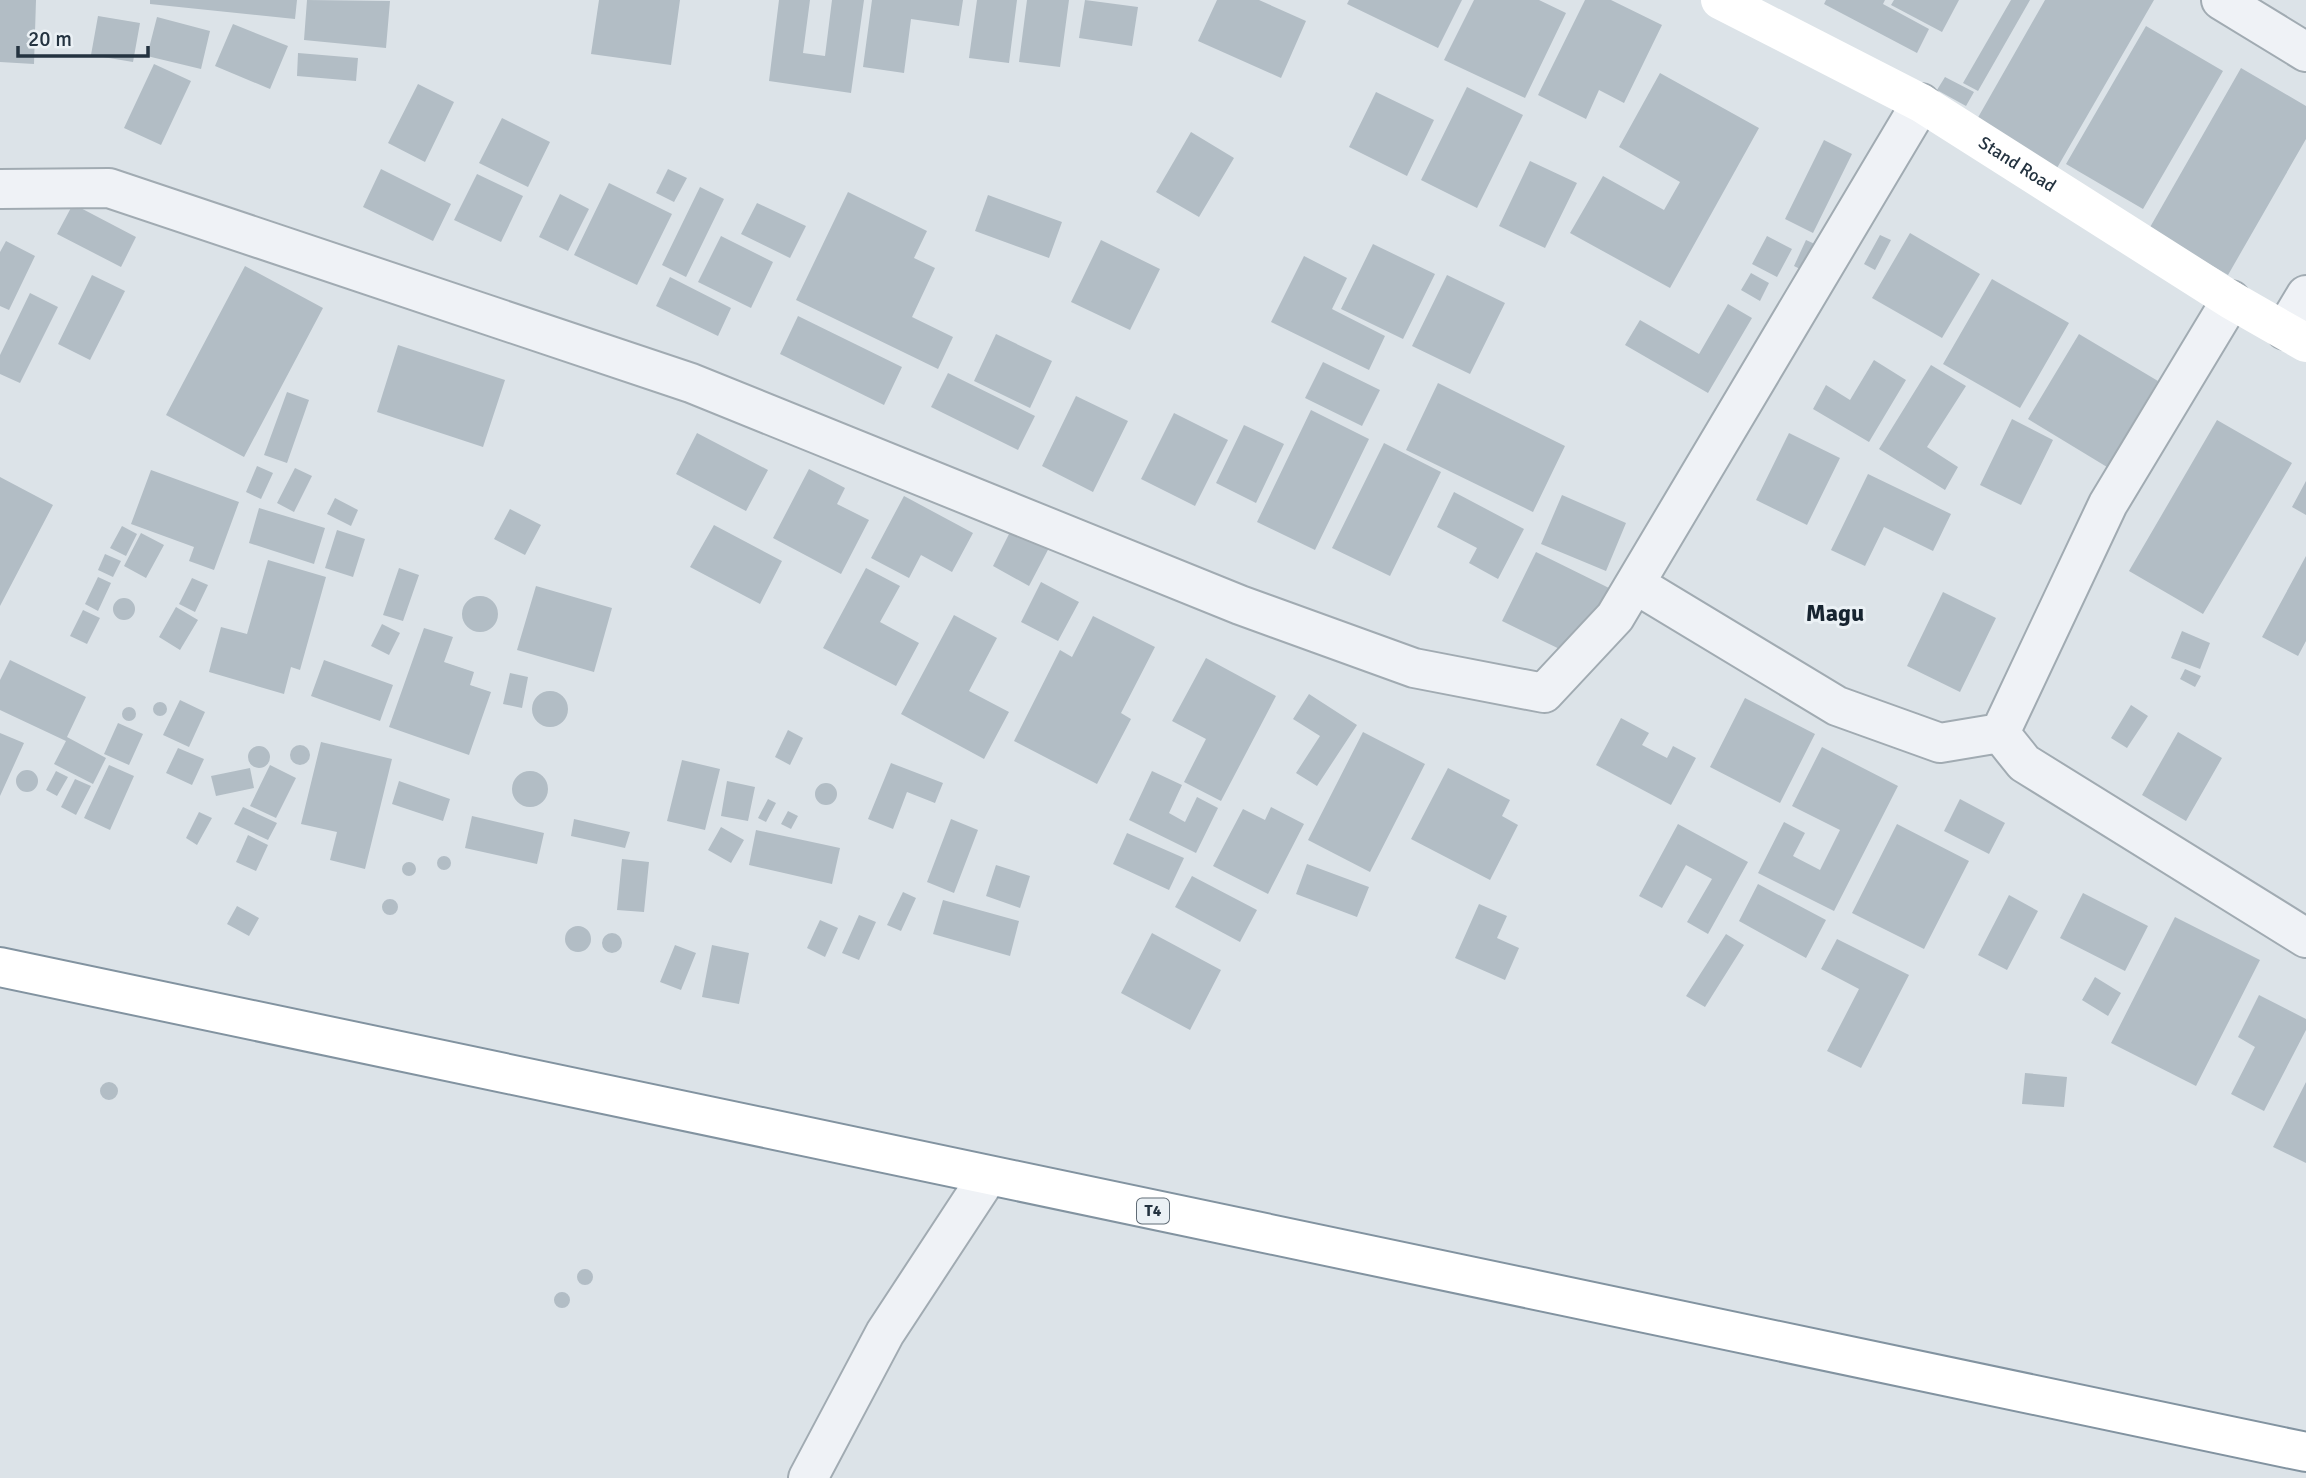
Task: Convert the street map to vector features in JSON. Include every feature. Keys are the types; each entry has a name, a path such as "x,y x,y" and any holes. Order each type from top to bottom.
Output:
{"main road":[{"name":"Stand Road","path":"1720,0 1921,103 2231,300 2295,337"},
{"name":"T4","path":"0,967 988,1177 2306,1452"}],"street":[{"path":"2221,0 2306,52"},
{"path":"0,189 109,188 691,383 1240,605 1414,668 1544,693 1615,618 1921,103"},
{"path":"2295,337 2306,295"},
{"path":"2000,733 2108,504 2231,300"},
{"path":"1635,584 1837,706 1940,743 2000,733"},
{"path":"2000,733 2024,763 2306,938"},
{"path":"808,1478 885,1333 988,1177"}],"building":[{"path":"0,0 36,0 34,64 0,62"},
{"path":"150,0 297,0 295,19 150,4"},
{"path":"307,0 390,1 386,48 304,40"},
{"path":"599,0 680,0 671,65 591,54"},
{"path":"779,0 810,0 803,53 825,56 832,0 864,0 851,93 769,81"},
{"path":"872,0 963,0 959,26 911,19 904,73 863,67"},
{"path":"977,0 1017,0 1009,63 969,58"},
{"path":"1027,0 1069,0 1060,67 1019,62"},
{"path":"1085,0 1138,7 1132,46 1079,38"},
{"path":"1217,0 1259,0 1306,21 1281,78 1198,41"},
{"path":"1349,0 1462,0 1438,48 1347,4"},
{"path":"1474,0 1539,0 1566,13 1525,98 1444,60"},
{"path":"1585,0 1611,0 1662,25 1624,103 1599,90 1586,119 1538,95"},
{"path":"1826,0 1885,0 1883,4 1929,29 1917,53 1824,4"},
{"path":"1894,0 1959,0 1942,32 1891,5"},
{"path":"2011,0 2030,0 1978,91 1963,83"},
{"path":"2045,0 2154,0 2057,168 1976,121"},
{"path":"98,16 140,23 133,62 91,55"},
{"path":"157,17 210,31 201,69 147,56"},
{"path":"233,24 288,46 270,89 215,66"},
{"path":"2146,26 2223,71 2143,209 2066,164"},
{"path":"298,53 358,58 356,81 297,76"},
{"path":"154,64 191,81 161,145 124,128"},
{"path":"2241,68 2306,106 2306,139 2228,275 2149,229"},
{"path":"1660,73 1759,128 1670,288 1570,233 1603,176 1664,210 1680,182 1619,147"},
{"path":"1945,77 1974,92 1966,106 1937,90"},
{"path":"418,84 454,102 425,162 388,143"},
{"path":"1467,87 1523,115 1477,208 1421,180"},
{"path":"1376,92 1434,120 1407,176 1349,147"},
{"path":"502,118 550,142 528,187 479,163"},
{"path":"1191,132 1234,158 1199,217 1156,192"},
{"path":"1824,140 1852,154 1813,233 1785,219"},
{"path":"1530,161 1577,183 1545,248 1499,226"},
{"path":"381,169 451,204 433,241 363,207"},
{"path":"668,169 687,178 674,202 656,193"},
{"path":"477,174 523,196 501,242 454,220"},
{"path":"609,183 672,214 637,285 574,255"},
{"path":"700,187 724,199 686,277 662,265"},
{"path":"848,192 927,231 914,258 935,268 912,317 953,337 938,369 796,300"},
{"path":"560,194 589,209 568,251 539,237"},
{"path":"988,195 1062,222 1049,258 975,231"},
{"path":"757,203 806,226 790,258 741,234"},
{"path":"73,204 136,237 121,267 57,234"},
{"path":"1910,233 1980,274 1942,338 1872,298"},
{"path":"1880,235 1891,240 1875,270 1864,264"},
{"path":"721,236 773,262 751,308 698,282"},
{"path":"1767,236 1792,249 1777,277 1752,264"},
{"path":"1101,240 1160,269 1130,330 1071,302"},
{"path":"1806,240 1817,245 1804,271 1794,266"},
{"path":"6,241 35,256 9,310 0,306 0,252"},
{"path":"1373,244 1435,274 1403,339 1341,309"},
{"path":"1304,256 1347,278 1332,309 1385,336 1369,370 1271,322"},
{"path":"245,266 323,308 244,457 166,415"},
{"path":"1751,273 1769,283 1760,301 1741,290"},
{"path":"92,275 125,291 90,360 58,344"},
{"path":"1447,275 1505,303 1470,374 1412,346"},
{"path":"670,277 731,308 718,336 656,306"},
{"path":"1992,279 2069,323 2020,408 1943,364"},
{"path":"30,293 58,307 20,383 0,374 0,355"},
{"path":"1728,304 1752,318 1708,393 1625,345 1640,320 1699,354"},
{"path":"798,316 902,367 884,405 780,354"},
{"path":"996,334 1052,361 1030,408 974,381"},
{"path":"2079,334 2158,381 2107,467 2028,419"},
{"path":"398,345 505,380 483,447 377,412"},
{"path":"1874,360 1906,380 1869,442 1813,409 1826,385 1850,400"},
{"path":"1323,362 1380,390 1362,426 1305,398"},
{"path":"1931,365 1966,386 1927,447 1958,467 1945,490 1879,449"},
{"path":"948,373 1035,416 1018,450 931,407"},
{"path":"1438,383 1565,446 1533,512 1406,450"},
{"path":"287,392 309,400 287,463 264,455"},
{"path":"1076,396 1128,421 1093,492 1042,466"},
{"path":"1311,410 1369,439 1315,550 1257,522"},
{"path":"1174,413 1228,440 1195,506 1141,479"},
{"path":"2012,419 2053,440 2021,505 1980,485"},
{"path":"2217,420 2292,463 2203,614 2129,571"},
{"path":"1244,425 1284,444 1256,503 1216,483"},
{"path":"697,433 768,470 746,511 676,474"},
{"path":"1789,433 1840,458 1807,525 1756,500"},
{"path":"1384,443 1441,472 1390,576 1332,548"},
{"path":"257,466 273,473 261,499 246,492"},
{"path":"295,468 312,476 294,512 277,503"},
{"path":"809,469 845,488 837,504 869,520 841,574 773,538"},
{"path":"151,470 239,502 214,570 189,561 194,547 131,524"},
{"path":"1868,474 1951,514 1933,551 1884,527 1865,566 1831,550"},
{"path":"0,477 53,505 0,606"},
{"path":"2306,481 2306,515 2292,507"},
{"path":"1454,492 1524,529 1498,579 1469,563 1477,548 1437,527"},
{"path":"1562,495 1626,523 1606,571 1541,544"},
{"path":"904,496 973,533 952,572 921,555 909,578 871,558"},
{"path":"335,498 358,510 351,526 327,514"},
{"path":"259,508 325,528 314,564 249,543"},
{"path":"510,509 541,525 525,555 494,539"},
{"path":"1014,524 1051,544 1029,586 993,566"},
{"path":"714,525 782,561 760,604 690,567"},
{"path":"122,526 137,534 126,556 110,548"},
{"path":"337,530 365,539 353,577 325,568"},
{"path":"141,533 164,545 146,578 124,566"},
{"path":"1536,552 1609,588 1576,657 1502,621"},
{"path":"105,554 121,561 113,577 98,570"},
{"path":"2306,556 2306,641 2298,656 2262,637"},
{"path":"268,560 326,577 300,670 291,667 284,694 209,672 221,627 247,634"},
{"path":"399,568 419,575 403,621 383,615"},
{"path":"866,568 900,586 880,622 919,643 896,686 823,648"},
{"path":"98,577 111,583 98,611 85,604"},
{"path":"192,578 208,585 195,612 179,604"},
{"path":"1041,582 1079,602 1058,641 1021,622"},
{"path":"536,586 612,608 594,672 517,650"},
{"path":"1943,592 1996,618 1960,692 1907,666"},
{"path":"480,596 493,601 498,614 493,627 480,632 467,627 462,614 467,601"},
{"path":"124,598 132,601 135,609 132,617 124,620 116,617 113,609 116,601"},
{"path":"176,607 198,620 180,650 159,637"},
{"path":"83,610 100,618 87,644 70,636"},
{"path":"954,615 997,638 969,691 1009,712 984,759 901,714"},
{"path":"1093,616 1155,647 1121,713 1131,719 1097,784 1014,741 1060,650 1072,657"},
{"path":"382,624 400,633 389,655 371,646"},
{"path":"424,628 453,637 444,662 474,672 470,685 491,692 469,755 389,727"},
{"path":"2182,631 2210,643 2200,669 2171,658"},
{"path":"1206,658 1276,696 1221,801 1184,782 1206,739 1172,721"},
{"path":"10,660 86,697 67,737 106,758 93,784 54,764 66,741 0,710 0,680"},
{"path":"324,660 393,685 380,721 311,696"},
{"path":"2185,669 2201,676 2195,687 2180,679"},
{"path":"510,673 528,677 522,708 503,704"},
{"path":"550,691 563,696 568,709 563,722 550,727 537,722 532,709 537,696"},
{"path":"1309,694 1357,725 1317,786 1296,773 1320,736 1293,719"},
{"path":"1745,698 1815,734 1780,803 1710,767"},
{"path":"180,700 205,712 189,747 163,735"},
{"path":"157,702 163,702 167,709 163,716 157,716 153,712 153,706"},
{"path":"2131,705 2148,716 2127,748 2111,738"},
{"path":"126,707 132,707 136,714 132,721 126,721 122,717 122,711"},
{"path":"1621,718 1649,733 1642,745 1667,758 1673,746 1696,758 1671,805 1596,765"},
{"path":"118,723 143,734 129,765 104,754"},
{"path":"788,730 803,738 790,765 775,757"},
{"path":"1363,732 1425,764 1370,872 1308,840"},
{"path":"2178,732 2222,758 2186,821 2142,795"},
{"path":"0,733 24,743 0,796"},
{"path":"321,742 392,759 365,869 330,860 337,832 301,824"},
{"path":"300,745 307,748 310,755 307,762 300,765 293,762 290,755 293,748"},
{"path":"259,746 267,749 270,757 267,765 259,768 251,765 248,757 251,749"},
{"path":"1822,747 1898,786 1834,911 1758,873 1784,822 1805,833 1793,856 1820,870 1840,830 1792,806"},
{"path":"178,748 204,759 192,785 166,773"},
{"path":"682,760 720,769 705,830 667,821"},
{"path":"891,763 943,783 935,803 907,792 893,829 868,819"},
{"path":"109,765 134,776 110,830 84,818"},
{"path":"270,765 296,778 276,818 250,806"},
{"path":"250,768 254,788 216,796 211,776"},
{"path":"1448,768 1510,800 1502,816 1518,825 1490,880 1411,839"},
{"path":"27,770 35,773 38,781 35,789 27,792 19,789 16,781 19,773"},
{"path":"56,771 68,777 57,796 46,790"},
{"path":"530,771 543,776 548,789 543,802 530,807 517,802 512,789 517,776"},
{"path":"1152,771 1182,785 1169,813 1185,822 1197,797 1218,808 1196,853 1129,820"},
{"path":"75,779 91,786 76,815 61,807"},
{"path":"399,781 450,799 443,821 392,804"},
{"path":"727,781 755,787 748,821 721,816"},
{"path":"826,783 834,786 837,794 834,802 826,805 818,802 815,794 818,786"},
{"path":"768,799 776,803 766,822 758,818"},
{"path":"1960,799 2005,823 1989,854 1944,831"},
{"path":"243,807 277,823 268,840 234,824"},
{"path":"1271,807 1304,824 1268,894 1213,866 1243,809 1265,820"},
{"path":"788,811 798,816 791,829 781,824"},
{"path":"199,812 212,818 197,845 186,838"},
{"path":"472,816 544,833 537,864 465,848"},
{"path":"574,819 630,832 625,848 571,836"},
{"path":"951,819 978,830 954,893 927,882"},
{"path":"1678,824 1748,862 1708,934 1687,922 1712,879 1686,865 1662,908 1639,896"},
{"path":"1897,824 1969,861 1924,949 1852,913"},
{"path":"721,827 744,840 731,863 708,850"},
{"path":"756,830 840,848 832,884 749,865"},
{"path":"1127,833 1184,858 1169,890 1113,864"},
{"path":"248,835 268,845 256,871 236,862"},
{"path":"444,856 449,858 449,868 444,870 439,868 437,863 439,858"},
{"path":"622,859 649,862 644,912 617,910"},
{"path":"409,862 414,864 414,874 409,876 404,874 402,869 404,864"},
{"path":"1307,864 1369,887 1357,917 1296,894"},
{"path":"996,865 1030,876 1020,908 986,896"},
{"path":"1192,876 1257,910 1240,942 1175,907"},
{"path":"1758,884 1826,920 1806,958 1739,921"},
{"path":"903,892 916,898 901,931 887,925"},
{"path":"2083,893 2148,926 2125,971 2060,938"},
{"path":"2009,895 2038,911 2007,970 1978,955"},
{"path":"390,899 396,901 396,913 390,915 384,913 382,907 384,901"},
{"path":"943,900 1019,921 1010,956 933,934"},
{"path":"1479,904 1507,916 1497,938 1519,948 1505,980 1455,958"},
{"path":"237,906 259,918 249,936 227,924"},
{"path":"859,915 876,922 859,960 842,953"},
{"path":"2175,917 2260,960 2196,1086 2111,1043"},
{"path":"820,920 838,928 825,957 807,948"},
{"path":"578,926 587,930 591,939 587,948 578,952 569,948 565,939 569,930"},
{"path":"612,933 619,936 622,943 619,950 612,953 605,950 602,943 605,936"},
{"path":"1152,933 1221,970 1190,1030 1121,993"},
{"path":"1726,934 1744,945 1705,1007 1686,996"},
{"path":"1837,939 1909,975 1861,1068 1827,1051 1859,989 1821,969"},
{"path":"675,945 696,953 681,990 660,982"},
{"path":"712,945 749,953 739,1004 702,997"},
{"path":"2095,977 2121,993 2108,1016 2082,1000"},
{"path":"2259,995 2306,1019 2306,1030 2264,1111 2231,1094 2255,1047 2238,1037"},
{"path":"2025,1073 2067,1077 2064,1107 2022,1104"},
{"path":"109,1082 115,1085 118,1091 115,1097 109,1100 103,1097 100,1091 103,1085"},
{"path":"2306,1082 2306,1163 2273,1147"},
{"path":"585,1269 591,1271 591,1283 585,1285 579,1283 577,1277 579,1271"},
{"path":"562,1292 568,1294 568,1306 562,1308 556,1306 554,1300 556,1294"}],"district":[{"name":"Magu","path":"1835,613"}]}
